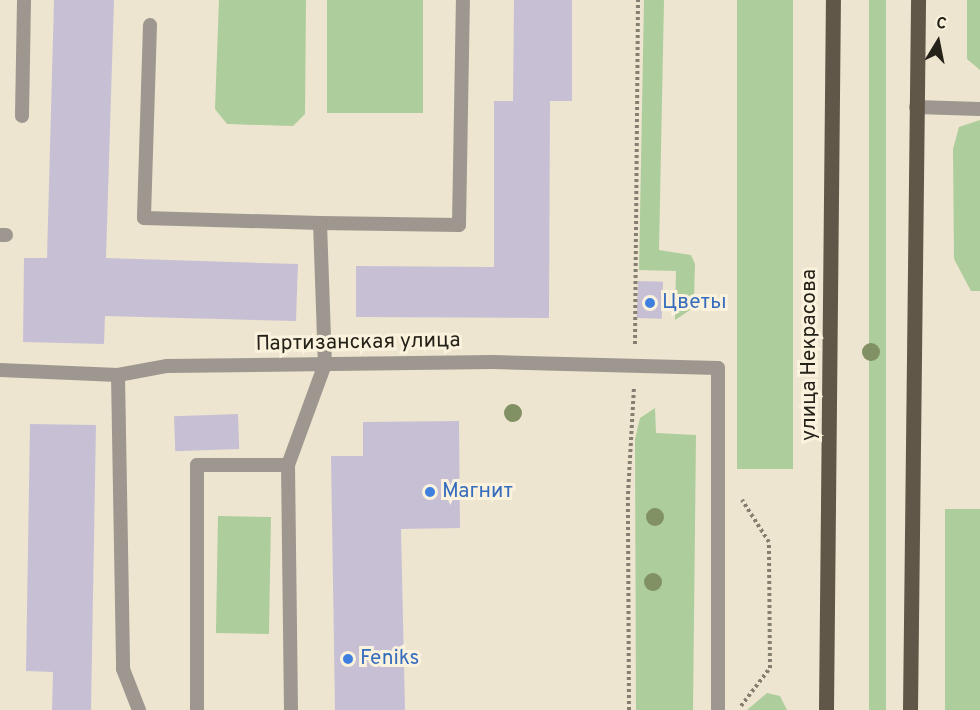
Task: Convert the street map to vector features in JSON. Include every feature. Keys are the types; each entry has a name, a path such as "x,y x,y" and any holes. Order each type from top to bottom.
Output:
{"main road":[{"name":"улица Некрасова","path":"826,710 834,0"},
{"path":"910,710 918,0"}],"lane":[{"path":"22,116 24,0"},
{"path":"150,25 144,218 459,225 463,0"},
{"path":"916,107 980,109"},
{"path":"291,710 288,465 325,364 320,223"},
{"name":"Партизанская улица","path":"0,370 118,375 166,366 325,364 718,369 718,710"},
{"path":"118,375 123,669 139,710"},
{"path":"197,710 197,465 288,465"}],"path":[{"path":"736,492 769,542 770,668 739,710"}],"green space":[{"path":"219,0 306,0 305,114 293,126 227,124 215,109"},
{"path":"327,0 423,0 423,113 327,113"},
{"path":"644,0 664,0 659,250 691,255 695,264 694,299 690,310 675,320 676,271 639,270"},
{"path":"737,0 793,0 793,469 737,469"},
{"path":"869,0 886,0 886,710 869,710"},
{"path":"967,0 980,0 980,70 967,59"},
{"path":"980,120 980,291 971,291 954,259 953,149 959,127"},
{"path":"655,408 656,433 696,435 693,710 636,710 635,439 640,418"},
{"path":"945,509 980,509 980,710 945,710"},
{"path":"218,516 271,517 269,634 216,633"},
{"path":"767,693 780,696 787,710 747,710"}],"building":[{"path":"54,0 114,0 106,258 298,264 296,321 105,316 104,344 23,342 24,258 47,258"},
{"path":"514,0 572,0 572,101 550,101 549,318 356,317 356,266 494,267 494,101 513,101"},
{"path":"638,281 663,282 662,319 637,318"},
{"path":"238,414 239,449 175,451 174,416"},
{"path":"459,421 460,528 401,529 405,710 335,710 331,456 363,456 363,422"},
{"path":"30,424 96,425 91,710 52,710 53,672 26,671"}],"place":[{"name":"Цветы","path":"650,303"},
{"name":"Магнит","path":"430,492"},
{"name":"Feniks","path":"348,659"}]}
